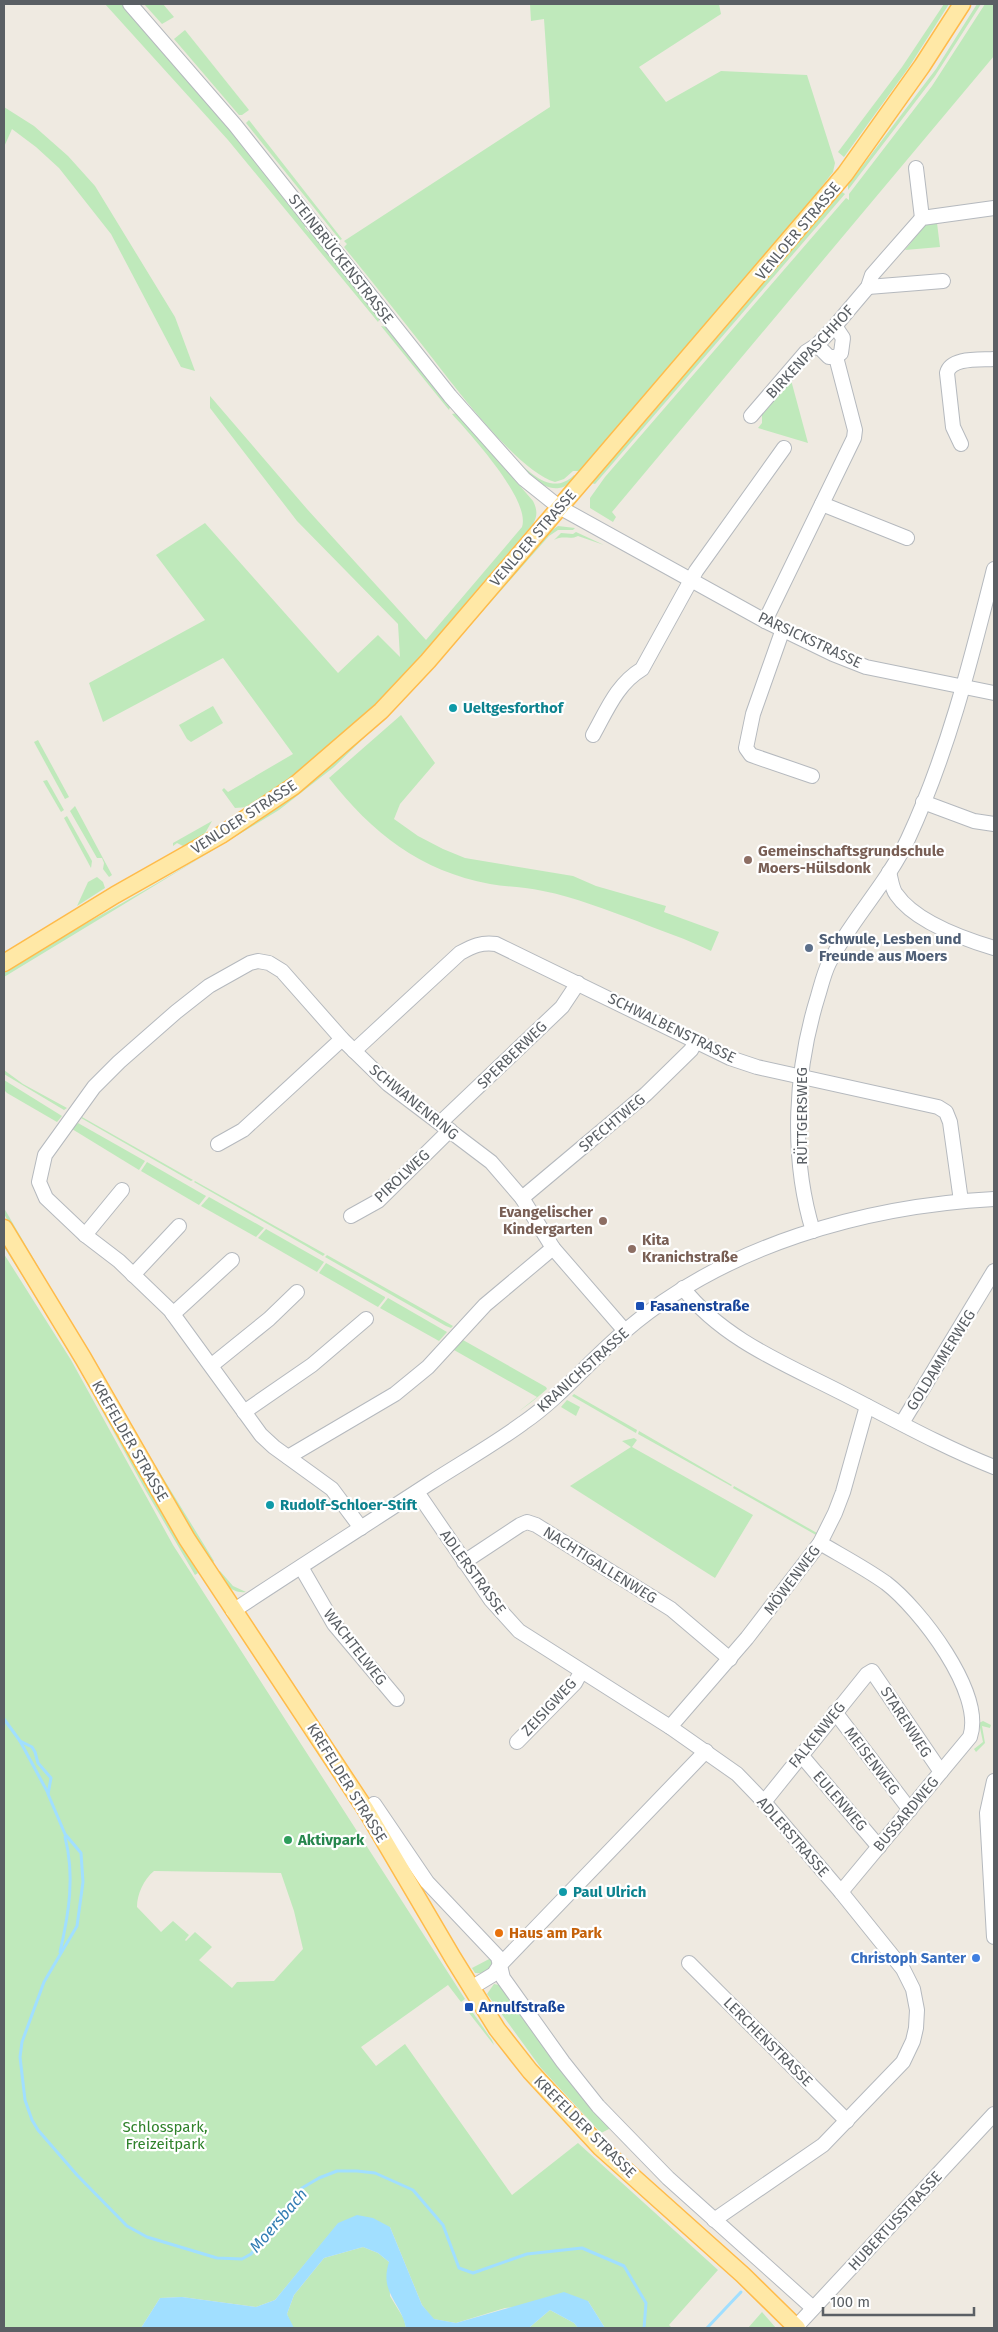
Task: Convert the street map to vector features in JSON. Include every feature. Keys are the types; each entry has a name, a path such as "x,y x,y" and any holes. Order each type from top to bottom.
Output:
{"main road":[{"name":"VENLOER STRASSE","path":"4,963 123,890 231,829 294,786 382,711 428,661 845,174 922,66 962,4"},
{"name":"KREFELDER STRASSE","path":"4,1228 82,1358 155,1487 233,1611 366,1810 497,2029 530,2071 601,2148 743,2275 796,2328"}],"street":[{"name":"STEINBRÜCKENSTRASSE","path":"130,4 235,125 450,396 524,478 559,507"},
{"path":"916,168 922,218 994,208"},
{"name":"BIRKENPASCHHOF","path":"751,416 806,352 817,345 868,288 872,275 922,218"},
{"path":"868,288 943,281"},
{"path":"835,326 843,338 844,346 836,358"},
{"path":"817,345 829,357 836,358"},
{"path":"765,621 854,438 855,430 836,358"},
{"path":"961,444 953,427 948,368 955,363 994,359"},
{"path":"593,734 620,688 629,677 642,669 691,580 784,448"},
{"path":"822,504 907,538"},
{"name":"PARSICKSTRASSE","path":"559,507 765,621 833,654 866,666 994,693"},
{"name":"RÜTTGERSWEG","path":"813,1231 808,1215 801,1166 799,1132 800,1075 808,1029 828,964 889,872 907,840 923,802 964,688 994,569"},
{"path":"782,629 753,714 746,748 752,755 812,776"},
{"path":"923,802 974,821 994,824"},
{"path":"889,872 896,894 912,909 956,936 994,948"},
{"name":"SCHWALBENSTRASSE","path":"354,1051 460,953 473,945 484,943 496,944 578,982 730,1058 757,1067 800,1075 938,1108 946,1112 950,1122 960,1201"},
{"name":"SCHWANENRING","path":"361,1528 332,1489 288,1457 262,1435 173,1314 133,1275 85,1235 46,1198 39,1182 44,1155 94,1087 126,1056 209,986 250,962 269,963 282,971 342,1039 388,1084 491,1162 522,1198 553,1248 625,1331"},
{"name":"SPERBERWEG","path":"445,1126 562,1007 578,982"},
{"path":"218,1144 243,1130 342,1039"},
{"name":"SPECHTWEG","path":"522,1198 646,1094 691,1050 696,1041"},
{"name":"PIROLWEG","path":"351,1216 378,1201 445,1126"},
{"path":"85,1235 122,1190"},
{"name":"KRANICHSTRASSE","path":"233,1611 525,1422 625,1331 683,1288 760,1250 813,1231 884,1213 960,1201 994,1199"},
{"path":"133,1275 179,1226"},
{"path":"288,1457 395,1394 428,1366 484,1305 553,1248"},
{"path":"173,1314 232,1260"},
{"name":"GOLDAMMERWEG","path":"902,1423 994,1271"},
{"path":"683,1288 696,1304 740,1340 867,1406 994,1467"},
{"path":"212,1365 269,1319 297,1292"},
{"path":"244,1412 312,1365 366,1319"},
{"name":"MÖWENWEG","path":"670,1726 730,1659 820,1543 836,1513 867,1406"},
{"name":"ADLERSTRASSE","path":"417,1492 491,1600 519,1631 580,1672 670,1726 737,1774 764,1802 841,1892 903,1969 913,1989 917,2010 913,2041 903,2062 823,2145 714,2220"},
{"name":"NACHTIGALLENWEG","path":"464,1562 520,1525 527,1522 536,1524 671,1610 730,1659"},
{"name":"BUSSARDWEG","path":"820,1543 886,1584 926,1625 945,1650 966,1693 974,1727 970,1737 841,1892"},
{"name":"WACHTELWEG","path":"301,1567 334,1624 396,1699"},
{"name":"FALKENWEG","path":"764,1802 835,1712 867,1674 872,1671"},
{"name":"STARENWEG","path":"872,1671 941,1772"},
{"name":"ZEISIGWEG","path":"517,1742 575,1683 580,1672"},
{"name":"MEISENWEG","path":"835,1712 910,1810"},
{"path":"471,1988 494,1974 500,1965 706,1751"},
{"name":"EULENWEG","path":"801,1755 879,1847"},
{"path":"994,1783 987,1813 994,1937"},
{"name":"KREFELDER STRASSE","path":"374,1804 427,1882 498,1957 503,1978 563,2062 598,2106 668,2178 813,2308"},
{"name":"LERCHENSTRASSE","path":"689,1963 847,2121"},
{"name":"HUBERTUSSTRASSE","path":"796,2328 994,2114"}],"green space":[{"path":"105,4 123,4 233,132 306,222 305,228 309,232 314,233 381,316 378,322 228,140"},
{"path":"144,4 163,4 174,17 162,24"},
{"path":"530,4 719,4 721,14 639,67 666,102 721,71 807,75 835,163 833,172 806,207 579,471 573,471 564,479 555,482 539,474 522,461 484,422 344,247 347,244 344,241 550,107 544,19 531,21"},
{"path":"944,4 949,4 909,67 844,157 838,152 902,67"},
{"path":"977,4 981,4 935,76 848,190 848,185 936,69"},
{"path":"985,4 994,4 994,56 612,512 616,517 613,522 590,508 590,498 605,477 846,198 849,200 849,194 932,86"},
{"path":"185,30 249,110 239,115 174,39"},
{"path":"4,107 34,126 68,156 95,186 175,317 195,371 181,367 111,234 59,168 12,129 4,147"},
{"path":"249,120 342,239 340,240 246,123"},
{"path":"842,192 845,194 595,484 591,483"},
{"path":"937,223 940,247 905,250 926,224"},
{"path":"381,326 388,327 451,405 449,410"},
{"path":"791,380 808,443 758,428 762,423 762,413"},
{"path":"210,396 307,509 426,640 522,527 522,515 509,485 484,451 452,414 457,413 533,501 536,512 533,524 388,694 306,767 261,800 248,807 235,808 222,790 224,788 228,792 293,754 223,658 103,722 89,683 205,620 156,555 205,523 338,673 378,635 400,657 398,624 297,521 210,408"},
{"path":"514,458 535,476 550,483 566,481 575,476 564,487 553,488 546,486 527,474"},
{"path":"558,526 575,528 573,530 558,530 549,536 445,654 443,651 549,532"},
{"path":"576,532 604,545 578,536 554,540 561,533 573,534"},
{"path":"402,697 405,698 334,767 279,810 218,847 290,797 323,770"},
{"path":"213,706 223,723 191,742 187,739 179,725"},
{"path":"401,715 435,763 400,804 394,819 418,836 465,858 573,876 596,886 666,906 664,912 719,932 711,951 637,921 567,897 536,890 490,884 441,870 399,847 362,816 329,778"},
{"path":"38,740 69,797 65,799 34,742"},
{"path":"47,780 64,810 61,812 43,781"},
{"path":"75,806 112,875 109,877 103,869 104,863 102,858 97,858 70,811"},
{"path":"67,816 92,861 91,868 64,818"},
{"path":"212,821 204,835 185,847 177,843 173,846 173,843"},
{"path":"210,852 4,977 4,972"},
{"path":"97,877 103,882 105,888 77,906 88,882"},
{"path":"4,1070 23,1084 67,1108 64,1110 4,1074"},
{"path":"4,1080 62,1116 57,1122 7,1093 4,1090"},
{"path":"82,1117 193,1180 191,1181"},
{"path":"78,1123 145,1161 139,1170 72,1129"},
{"path":"147,1162 206,1196 199,1205 141,1171"},
{"path":"195,1181 325,1254 323,1256"},
{"path":"209,1197 264,1228 256,1237 201,1206"},
{"path":"4,1208 122,1411 214,1561 212,1564 151,1467 4,1214"},
{"path":"266,1229 324,1262 317,1272 258,1238"},
{"path":"4,1240 34,1288 198,1573 195,1575 146,1491 66,1345 4,1247"},
{"name":"Schlosspark, Freizeitpark","path":"4,1254 71,1360 173,1545 465,1999 461,2002 448,1985 361,2047 376,2066 405,2044 512,2195 578,2143 718,2270 669,2325 672,2328 605,2328 588,2301 505,2308 456,2323 433,2319 422,2305 390,2227 338,2224 275,2300 256,2307 182,2297 160,2298 141,2328 4,2328","holes":["154,1871 281,1873 294,1911 303,1949 274,1981 237,1982 232,1988 199,1960 212,1947 195,1932 186,1941 189,1935 173,1921 161,1932 137,1907 142,1887"]},
{"path":"327,1255 453,1326 451,1328 446,1326 325,1257"},
{"path":"326,1263 385,1298 378,1307 319,1273"},
{"path":"388,1298 447,1332 439,1341 380,1308"},
{"path":"463,1340 547,1389 533,1401 518,1412 537,1397 454,1350"},
{"path":"574,1394 637,1430 636,1433 572,1396"},
{"path":"567,1400 580,1407 576,1416 561,1407"},
{"path":"639,1431 732,1485 638,1434"},
{"path":"634,1438 637,1440 632,1447 753,1515 715,1578 570,1486 631,1447 622,1441"},
{"path":"734,1486 817,1533 816,1535 733,1488"},
{"path":"220,1571 233,1586 246,1592 236,1591 228,1586 216,1572"},
{"path":"983,1721 991,1725 990,1728 982,1726 985,1743 976,1752 974,1749 983,1742 979,1723"},
{"path":"493,1957 494,1962 488,1969 481,1973 475,1973 472,1968"},
{"path":"494,1984 499,1985 611,2128 601,2133 541,2068 487,1994"},
{"path":"471,2010 492,2040 494,2045 469,2013"},
{"path":"363,2247 378,2253 389,2262 390,2296 404,2319 406,2328 292,2327 287,2314 294,2295 324,2258"},
{"path":"550,2310 574,2323 578,2328 520,2328 530,2327"},
{"path":"762,2312 776,2328 748,2328"}],"water":[{"path":"357,2215 373,2218 390,2227 422,2305 434,2319 456,2323 564,2292 588,2301 605,2328 578,2328 574,2323 550,2310 530,2327 406,2328 389,2290 387,2273 389,2262 378,2253 363,2247 324,2258 294,2295 287,2314 294,2328 141,2328 160,2298 182,2297 256,2307 275,2300 338,2223"}],"waterway":[{"name":"Moersbach","path":"4,1719 20,1741 32,1747 38,1763 51,1778 48,1794 65,1834 81,1853 83,1882 77,1926 44,1982 22,2042 20,2057 25,2100 32,2120 38,2130 77,2175 127,2226 147,2237 217,2258 242,2259 251,2254 302,2188 319,2178 337,2171 375,2173 413,2190 443,2225 459,2268 473,2273 527,2254 582,2248 624,2266 646,2303 644,2328"},
{"name":"Moersbach","path":"20,1741 48,1793"},
{"name":"Moersbach","path":"60,1952 70,1895 70,1866 65,1837"},
{"path":"707,2328 741,2292"}],"place":[{"name":"Ueltgesforthof","path":"453,708"},
{"name":"Gemeinschaftsgrundschule Moers-Hülsdonk","path":"748,860"},
{"name":"Schwule, Lesben und Freunde aus Moers","path":"809,948"},
{"name":"Evangelischer Kindergarten","path":"603,1221"},
{"name":"Kita Kranichstraße","path":"632,1249"},
{"name":"Fasanenstraße","path":"640,1306"},
{"name":"Rudolf-Schloer-Stift","path":"270,1505"},
{"name":"Aktivpark","path":"288,1840"},
{"name":"Paul Ulrich","path":"563,1892"},
{"name":"Haus am Park","path":"499,1933"},
{"name":"Christoph Santer","path":"976,1958"},
{"name":"Arnulfstraße","path":"469,2007"}]}
